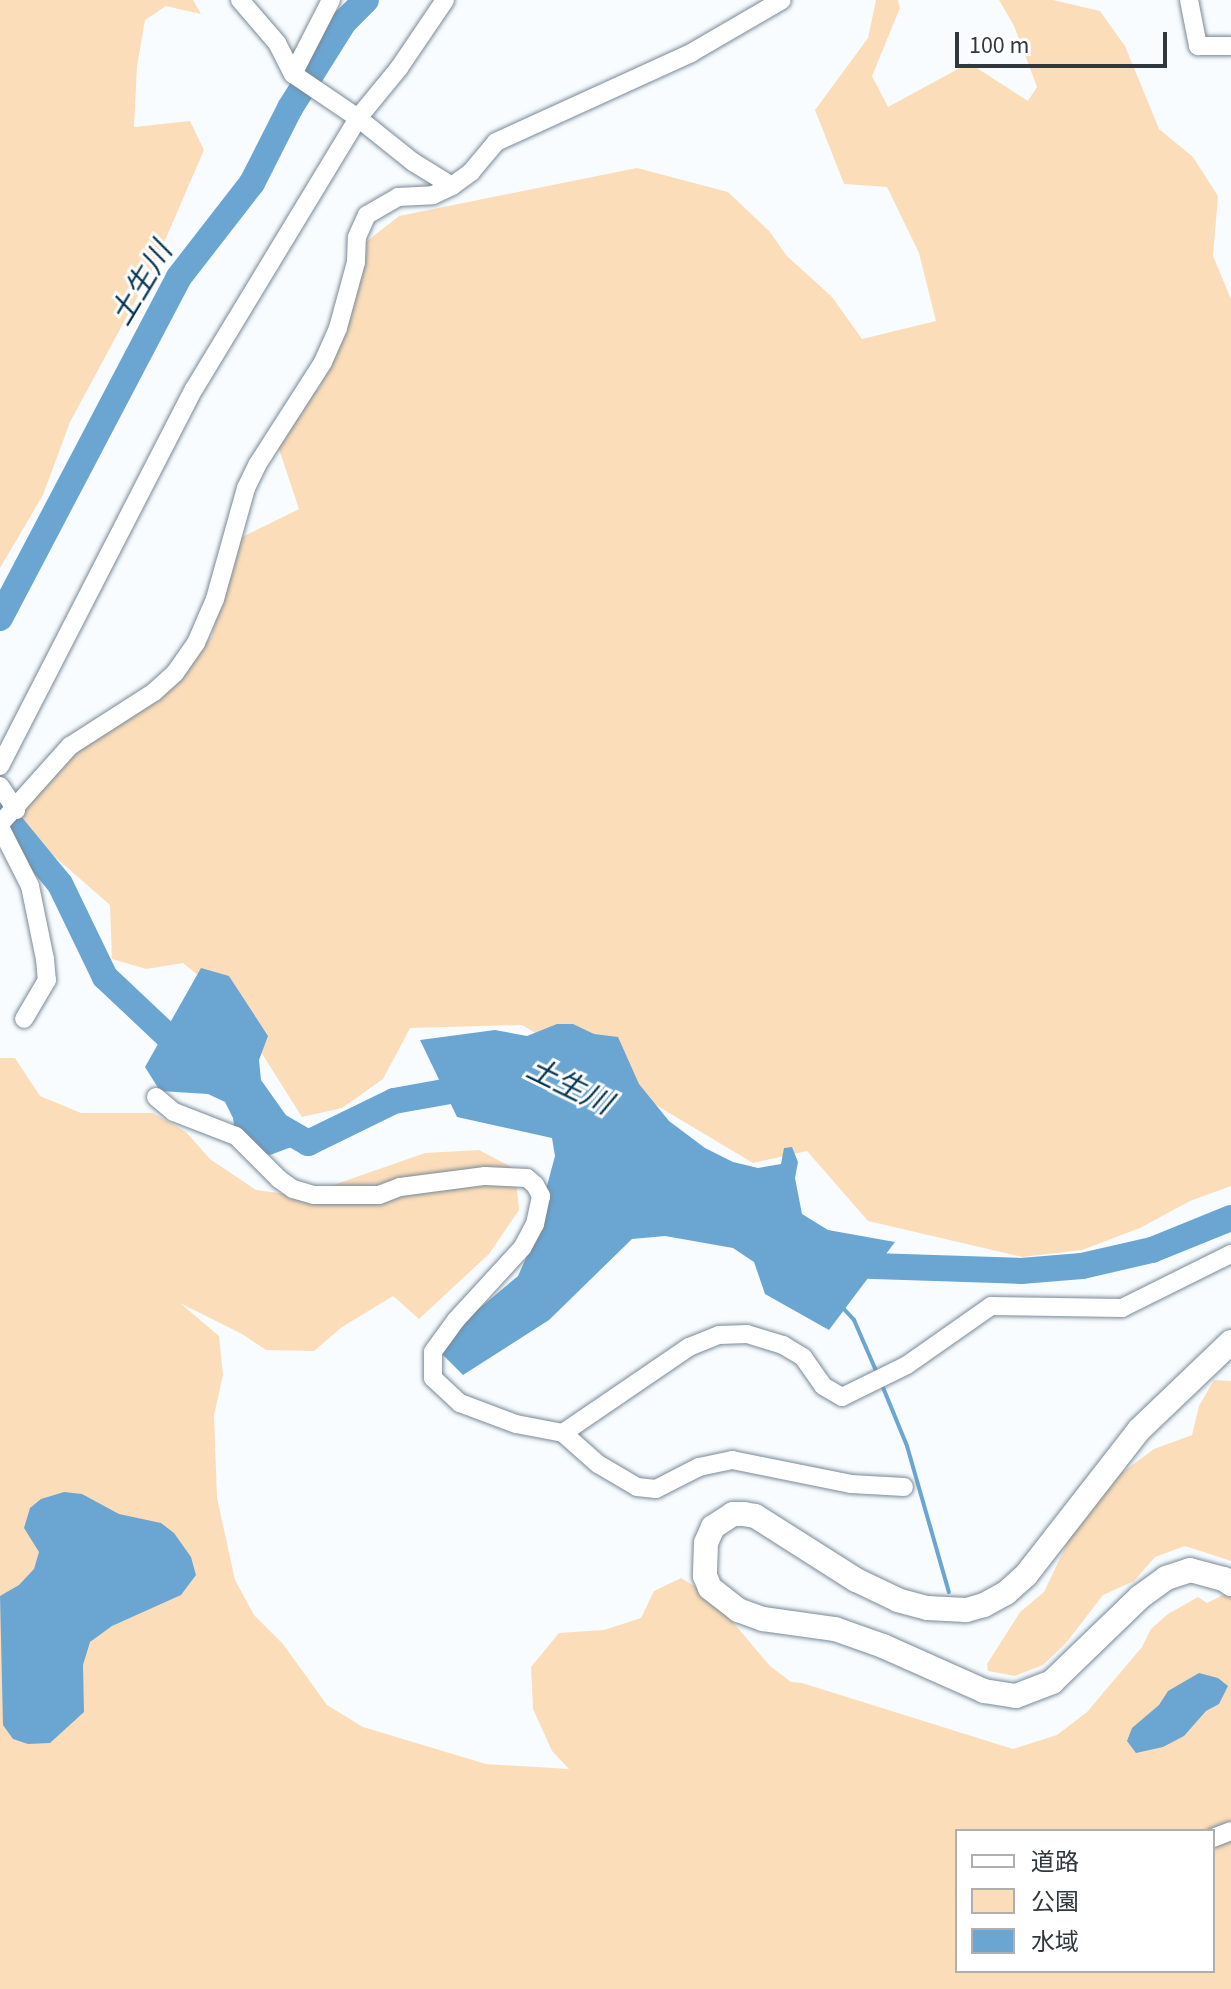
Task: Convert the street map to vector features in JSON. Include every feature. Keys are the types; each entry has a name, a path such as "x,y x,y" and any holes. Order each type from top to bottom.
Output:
{"street":[{"path":"240,0 277,43 293,74 358,118 413,162 452,186"},
{"path":"293,74 331,0"},
{"path":"0,766 194,389 358,118 399,68 445,0"},
{"path":"24,1019 47,980 45,959 30,886 0,826 70,746 154,692 175,673 196,643 215,599 246,488 257,465 323,362 338,328 356,262 357,237 367,215 398,197 433,195 452,186 471,172 496,142 691,53 759,6 782,0"},
{"path":"1189,0 1198,46 1231,46"},
{"path":"0,786 16,810"},
{"path":"156,1097 174,1112 236,1136 279,1179 293,1189 314,1195 379,1195 400,1187 485,1176 527,1178 541,1196 535,1224 509,1265 433,1352 433,1378 460,1403 516,1424 563,1433 598,1464 637,1487 656,1489 699,1467 732,1460 851,1484 904,1487"},
{"path":"563,1433 689,1347 719,1335 747,1334 783,1345 803,1357 823,1386 842,1397 907,1365 991,1306 1122,1308 1172,1287 1231,1254"},
{"path":"1231,1342 1139,1430 1026,1575 1006,1593 984,1605 966,1610 927,1608 898,1600 856,1580 755,1516 744,1514 733,1514 713,1527 706,1543 705,1576 710,1588 738,1610 763,1619 835,1629 883,1646 984,1691 1016,1696 1033,1692 1052,1682 1140,1597 1166,1578 1190,1570 1224,1579 1231,1584"}],"green space":[{"path":"0,0 193,0 201,14 166,6 145,20 137,66 134,127 190,121 204,150 153,268 70,422 43,495 0,568"},
{"path":"876,0 898,0 900,8 872,76 888,107 969,63 1028,101 1037,87 1014,26 999,0 1053,0 1100,11 1125,46 1159,129 1193,157 1218,196 1213,256 1231,299 1231,1186 1190,1201 1140,1228 1082,1250 1022,1257 868,1221 807,1151 753,1163 522,1025 410,1028 383,1079 342,1108 302,1117 228,1000 183,963 146,969 112,959 110,905 15,822 45,770 156,693 212,636 228,544 299,509 272,428 320,387 357,249 399,216 637,168 728,192 769,231 787,256 832,297 862,339 936,321 919,253 887,187 844,184 815,110 868,38"},
{"path":"0,1058 15,1058 40,1096 81,1113 153,1113 186,1132 210,1159 256,1190 302,1196 425,1153 479,1150 515,1169 519,1210 489,1254 419,1319 393,1296 342,1327 314,1351 266,1350 242,1334 180,1303 219,1336 223,1375 214,1415 217,1498 235,1580 254,1615 283,1644 327,1705 363,1727 486,1764 569,1769 552,1751 533,1709 531,1667 559,1633 604,1630 641,1618 654,1591 681,1578 711,1596 770,1666 791,1682 1013,1749 1057,1735 1087,1712 1142,1647 1151,1629 1168,1614 1198,1597 1207,1603 1231,1591 1231,1989 0,1989"},
{"path":"1214,1380 1231,1381 1231,1561 1185,1546 1155,1557 1134,1581 1103,1595 1066,1643 1043,1665 1015,1676 988,1671 987,1664 1020,1612 1044,1592 1084,1508 1104,1486 1154,1449 1192,1435 1199,1406"}],"water":[{"path":"201,968 229,976 268,1036 259,1060 261,1080 305,1142 270,1155 252,1150 235,1133 233,1118 225,1102 208,1094 160,1091 145,1067"},
{"path":"557,1024 573,1024 594,1034 618,1037 639,1084 669,1121 705,1148 733,1162 758,1168 781,1164 784,1148 792,1147 798,1162 795,1178 802,1214 828,1230 895,1242 829,1330 765,1294 754,1262 733,1248 665,1236 632,1239 549,1320 463,1375 434,1346 518,1276 530,1249 555,1156 552,1138 457,1117 420,1040 495,1030 527,1036"},
{"path":"64,1492 82,1494 119,1514 161,1523 174,1533 191,1557 196,1575 181,1595 112,1626 90,1642 83,1665 84,1712 50,1743 28,1744 13,1739 3,1725 0,1596 19,1585 34,1569 39,1552 24,1528 30,1508 41,1499"},
{"path":"1199,1673 1218,1678 1228,1686 1219,1704 1206,1711 1184,1736 1163,1747 1136,1753 1127,1741 1132,1728 1159,1705 1168,1691"}],"waterway":[{"name":"土生川","path":"0,618 179,277 252,183 290,108 344,22 366,0"},
{"name":"土生川","path":"0,811 60,884 105,977 190,1057"},
{"name":"土生川","path":"277,1125 308,1143 394,1101 477,1086"},
{"name":"土生川","path":"843,1265 1021,1271 1082,1266 1152,1250 1231,1218"},
{"path":"842,1307 854,1320 877,1373"},
{"path":"882,1385 907,1446 949,1592"}]}
